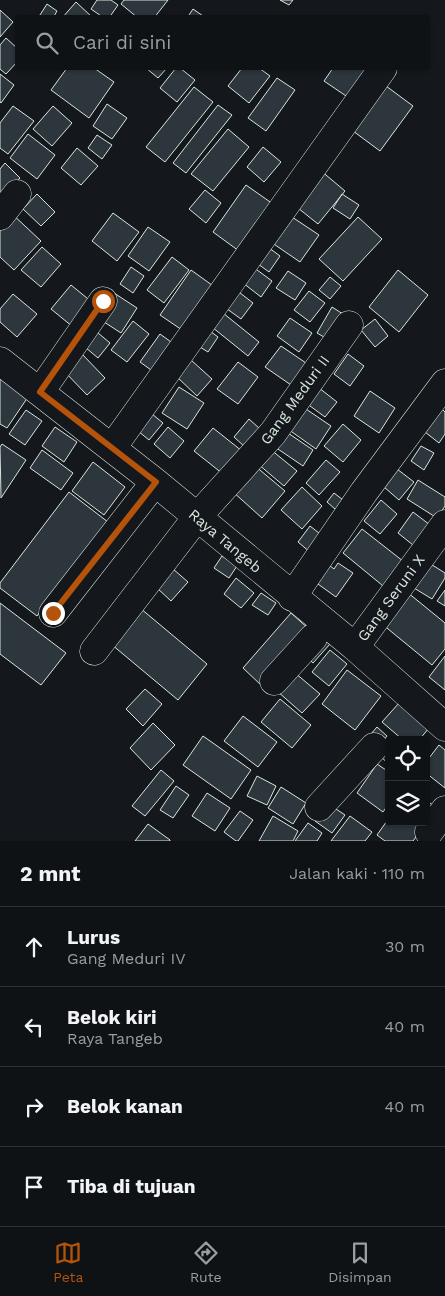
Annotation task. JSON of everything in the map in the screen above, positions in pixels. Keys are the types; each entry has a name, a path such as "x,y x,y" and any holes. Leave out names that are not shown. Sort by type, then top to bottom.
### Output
{"street":[{"path":"112,448 382,70"},
{"path":"0,216 17,194"},
{"path":"40,392 103,301"},
{"name":"Gang Meduri II","path":"94,651 197,517 273,433 349,325"},
{"name":"Raya Tangeb","path":"0,361 156,482 292,597 355,647 445,727"},
{"path":"292,597 364,492 445,383"},
{"path":"53,613 156,482"},
{"name":"Gang Seruni X","path":"355,647 445,524"},
{"path":"274,682 314,638"},
{"path":"319,808 374,747"},
{"path":"430,832 445,810"}],"building":[{"path":"97,0 111,0 118,5 111,15 100,15 91,9"},
{"path":"124,0 168,0 156,15 134,15 121,4"},
{"path":"280,0 293,0 289,5"},
{"path":"76,2 90,15 65,15"},
{"path":"47,4 57,11 55,15 40,15"},
{"path":"193,9 202,15 189,15"},
{"path":"0,10 13,22 0,37"},
{"path":"6,38 15,46 15,64 6,74 0,69 0,45"},
{"path":"66,70 97,70 114,82 89,118 51,90"},
{"path":"148,70 165,70 158,78"},
{"path":"174,70 182,70 195,80 177,102 160,88"},
{"path":"240,70 262,70 270,76 249,103 228,86"},
{"path":"332,70 374,70 352,100 324,81"},
{"path":"0,74 14,85 1,103 0,102"},
{"path":"277,78 295,90 266,131 248,118"},
{"path":"382,83 413,106 380,151 349,128"},
{"path":"194,87 213,102 165,162 146,147"},
{"path":"107,104 127,118 112,139 93,126"},
{"path":"218,105 232,115 186,173 173,163"},
{"path":"13,106 34,121 8,154 0,148 0,123"},
{"path":"53,106 72,123 52,146 33,129"},
{"path":"228,129 249,147 213,191 191,174"},
{"path":"28,134 55,155 37,179 10,158"},
{"path":"97,135 112,145 102,159 88,148"},
{"path":"263,147 281,162 264,182 247,167"},
{"path":"77,148 98,166 81,185 61,168"},
{"path":"5,163 20,178 0,200 0,169"},
{"path":"320,170 345,191 318,224 293,204"},
{"path":"246,185 273,204 239,251 213,232"},
{"path":"205,190 221,203 206,223 189,209"},
{"path":"37,194 55,212 41,226 23,209"},
{"path":"342,194 359,205 350,219 333,208"},
{"path":"10,212 41,241 14,270 0,257 0,222"},
{"path":"113,213 139,232 117,261 92,241"},
{"path":"286,213 319,235 300,262 268,240"},
{"path":"358,217 382,239 343,281 319,259"},
{"path":"148,227 170,242 149,271 128,256"},
{"path":"265,245 280,256 269,272 254,261"},
{"path":"42,247 61,264 41,287 21,270"},
{"path":"172,257 189,270 164,303 147,290"},
{"path":"249,264 272,281 261,297 238,279"},
{"path":"131,267 144,276 133,293 120,284"},
{"path":"191,270 216,288 185,332 160,315"},
{"path":"398,270 428,295 399,332 369,307"},
{"path":"288,271 306,283 295,300 276,288"},
{"path":"330,277 341,286 330,299 319,290"},
{"path":"71,285 93,303 73,327 51,309"},
{"path":"235,289 253,303 241,319 223,306"},
{"path":"309,291 325,303 310,322 294,310"},
{"path":"114,293 137,308 121,333 98,318"},
{"path":"13,294 37,314 17,337 0,322 0,309"},
{"path":"332,307 346,316 331,341 317,333"},
{"path":"218,309 259,342 248,356 207,323"},
{"path":"290,318 312,333 299,352 277,336"},
{"path":"375,319 388,336 375,347 361,330"},
{"path":"133,321 149,334 127,362 111,350"},
{"path":"203,326 218,337 208,352 192,342"},
{"path":"91,327 110,343 98,358 79,342"},
{"path":"160,334 178,347 158,375 140,362"},
{"path":"281,346 306,363 291,385 265,367"},
{"path":"81,353 105,378 87,395 63,370"},
{"path":"348,354 364,366 350,386 334,374"},
{"path":"191,360 212,379 197,396 176,376"},
{"path":"238,362 258,377 238,404 217,389"},
{"path":"0,378 28,397 7,428 0,424"},
{"path":"314,384 337,402 325,417 302,400"},
{"path":"179,387 204,403 187,429 162,413"},
{"path":"370,391 395,408 379,433 354,416"},
{"path":"300,405 331,426 316,449 285,427"},
{"path":"146,409 163,423 149,440 132,426"},
{"path":"442,409 445,412 445,434 439,443 425,432"},
{"path":"26,410 42,421 25,445 9,434"},
{"path":"249,419 260,429 245,447 234,437"},
{"path":"343,424 361,440 343,462 324,446"},
{"path":"55,427 77,442 64,462 42,446"},
{"path":"168,427 184,441 170,458 154,444"},
{"path":"213,428 242,451 223,474 194,451"},
{"path":"282,429 313,450 303,466 272,445"},
{"path":"2,444 26,460 1,498 0,447"},
{"path":"421,446 434,453 424,470 411,461"},
{"path":"270,449 297,471 284,486 258,464"},
{"path":"42,450 73,473 61,490 30,468"},
{"path":"326,460 340,472 319,495 306,483"},
{"path":"93,462 125,487 104,515 72,491"},
{"path":"254,465 285,491 262,518 232,491"},
{"path":"397,469 414,482 399,500 384,487"},
{"path":"418,480 445,497 445,506 437,518 407,499"},
{"path":"302,487 322,506 302,529 281,510"},
{"path":"69,492 108,522 37,616 0,588 0,583"},
{"path":"334,493 351,506 343,516 327,502"},
{"path":"381,500 397,514 380,534 364,521"},
{"path":"413,512 434,528 418,549 398,533"},
{"path":"310,526 324,537 311,553 298,542"},
{"path":"362,529 408,565 388,590 343,553"},
{"path":"222,556 237,566 229,578 214,568"},
{"path":"324,561 334,569 338,563 353,573 336,597 311,579"},
{"path":"429,563 445,573 445,578 432,599 414,588"},
{"path":"173,569 188,582 171,601 157,588"},
{"path":"236,578 254,593 241,608 224,594"},
{"path":"445,590 445,606 437,601"},
{"path":"407,592 445,623 445,649 432,665 382,624"},
{"path":"261,593 276,603 268,615 252,605"},
{"path":"0,603 66,653 41,685 0,654"},
{"path":"140,608 207,664 178,700 111,644"},
{"path":"291,613 310,630 262,686 243,668"},
{"path":"316,633 330,644 313,663 300,651"},
{"path":"330,650 347,664 329,686 312,672"},
{"path":"445,656 445,690 429,677"},
{"path":"347,670 381,696 355,730 322,704"},
{"path":"294,672 320,694 302,713 277,691"},
{"path":"145,689 162,704 143,726 126,709"},
{"path":"280,699 311,725 292,748 261,722"},
{"path":"399,703 429,728 422,736 398,736 382,722"},
{"path":"243,716 277,742 258,767 224,741"},
{"path":"153,723 175,745 151,770 130,748"},
{"path":"377,727 387,736 385,736 374,753 363,743"},
{"path":"203,736 251,770 231,799 183,765"},
{"path":"439,745 445,750 445,788 430,776 430,757"},
{"path":"377,764 385,769 385,809 383,812 357,793"},
{"path":"161,770 174,781 145,816 132,806"},
{"path":"257,776 276,786 267,805 247,796"},
{"path":"176,786 189,795 173,818 160,810"},
{"path":"281,787 306,803 293,824 268,808"},
{"path":"207,793 230,808 215,831 192,816"},
{"path":"327,803 345,815 332,833 315,821"},
{"path":"430,803 437,808 430,818"},
{"path":"240,811 253,820 238,841 236,841 224,832"},
{"path":"273,816 298,831 293,841 259,841"},
{"path":"350,816 372,832 365,841 331,841"},
{"path":"308,823 322,833 317,841 295,841"},
{"path":"148,824 170,840 170,841 135,841"},
{"path":"385,824 385,826 424,826 413,841 385,841 377,835"}],"route":[{"path":"53,613 156,482 40,392 103,301"}]}
